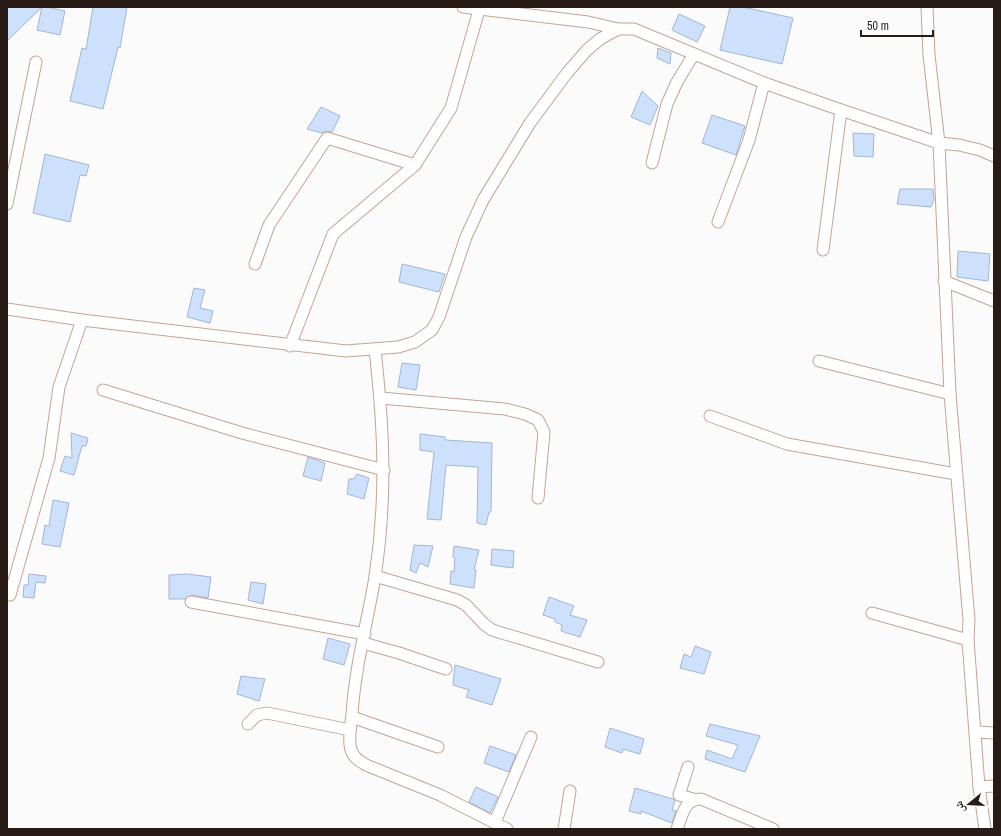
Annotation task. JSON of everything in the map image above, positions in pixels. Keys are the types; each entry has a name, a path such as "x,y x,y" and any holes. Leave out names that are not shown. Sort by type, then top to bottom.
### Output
{"street":[{"path":"463,7 588,22 618,29 634,29 764,83 840,110 939,143 959,145 980,150 994,156"},
{"path":"926,7 929,55 939,143 950,394 968,620 968,640 979,787 985,829"},
{"path":"290,346 333,234 414,165 451,108 479,10"},
{"path":"7,309 290,346 346,351 375,350 415,342 432,330 439,317 466,236 483,200 530,123 587,50 600,39 618,29"},
{"path":"652,163 667,104 677,82 694,54"},
{"path":"7,204 36,62"},
{"path":"718,222 749,140 764,83"},
{"path":"823,250 840,110"},
{"path":"255,264 269,225 327,138 414,165"},
{"path":"944,281 994,301"},
{"path":"10,594 49,458 59,387 82,320"},
{"path":"375,350 381,398 384,470 375,576 353,688 350,730 351,753 358,760 440,795 508,829"},
{"path":"819,361 950,394"},
{"path":"103,390 242,433 384,470"},
{"path":"381,398 504,409 525,414 538,420 544,432 538,498"},
{"path":"710,416 786,444 956,474"},
{"path":"375,576 457,600 466,605 484,624 507,636 598,662"},
{"path":"191,602 364,638 400,653 446,668"},
{"path":"872,613 968,640"},
{"path":"248,724 257,715 267,713 350,730"},
{"path":"352,716 438,747"},
{"path":"976,732 994,733"},
{"path":"495,822 532,737"},
{"path":"688,767 679,795 693,799 700,799 756,826 773,829"},
{"path":"979,787 994,786"},
{"path":"564,829 570,791"},
{"path":"677,829 688,803 693,799"}],"building":[{"path":"7,7 42,7 7,41"},
{"path":"42,7 65,11 60,35 37,30"},
{"path":"93,7 127,7 120,48 118,47 103,109 70,101 82,48 86,49"},
{"path":"730,7 743,7 793,18 782,64 720,50"},
{"path":"679,14 705,26 697,42 672,30"},
{"path":"658,48 671,53 670,64 657,58"},
{"path":"642,91 658,106 650,125 631,117"},
{"path":"321,107 340,116 332,132 325,131 322,133 307,129"},
{"path":"712,115 745,126 736,155 702,143"},
{"path":"853,133 874,134 873,157 854,156"},
{"path":"45,154 89,165 86,176 80,175 70,222 33,213"},
{"path":"900,189 933,189 934,199 931,207 897,204"},
{"path":"958,251 990,254 988,281 957,277"},
{"path":"402,264 445,274 439,292 399,282"},
{"path":"194,288 205,290 200,308 213,311 210,323 187,317"},
{"path":"402,363 420,365 416,390 398,387"},
{"path":"71,433 88,438 86,446 82,446 74,475 60,471 65,456 72,458"},
{"path":"420,434 445,437 446,440 492,443 491,512 489,512 486,525 477,523 478,467 446,465 441,520 427,519 434,452 420,450"},
{"path":"308,457 325,463 321,481 303,476"},
{"path":"357,474 369,478 364,499 347,494 349,479 354,479"},
{"path":"53,500 69,503 60,547 42,544 45,525 49,526"},
{"path":"414,545 433,546 428,567 420,563 416,573 410,570"},
{"path":"454,546 479,550 474,570 476,570 474,588 450,584 451,571 454,572"},
{"path":"492,549 514,551 513,568 491,565"},
{"path":"29,574 46,576 45,583 36,582 34,598 23,597 24,585 28,585"},
{"path":"187,574 211,577 208,598 192,595 185,599 169,599 169,575"},
{"path":"251,582 266,584 263,604 248,600"},
{"path":"549,597 574,606 570,615 587,620 580,637 561,631 562,625 555,622 555,619 543,615"},
{"path":"328,638 350,644 344,665 323,659"},
{"path":"695,646 711,652 704,674 680,668 684,654 691,657"},
{"path":"455,665 501,679 492,705 466,697 469,690 453,685"},
{"path":"241,676 265,679 259,701 237,694"},
{"path":"710,724 760,736 745,772 705,759 707,750 732,759 738,745 706,736"},
{"path":"610,728 644,739 640,754 623,749 622,753 605,747"},
{"path":"490,746 516,755 509,772 484,763"},
{"path":"476,787 498,797 490,813 469,802"},
{"path":"635,788 675,800 672,810 676,811 672,823 641,811 641,814 629,811"}]}
